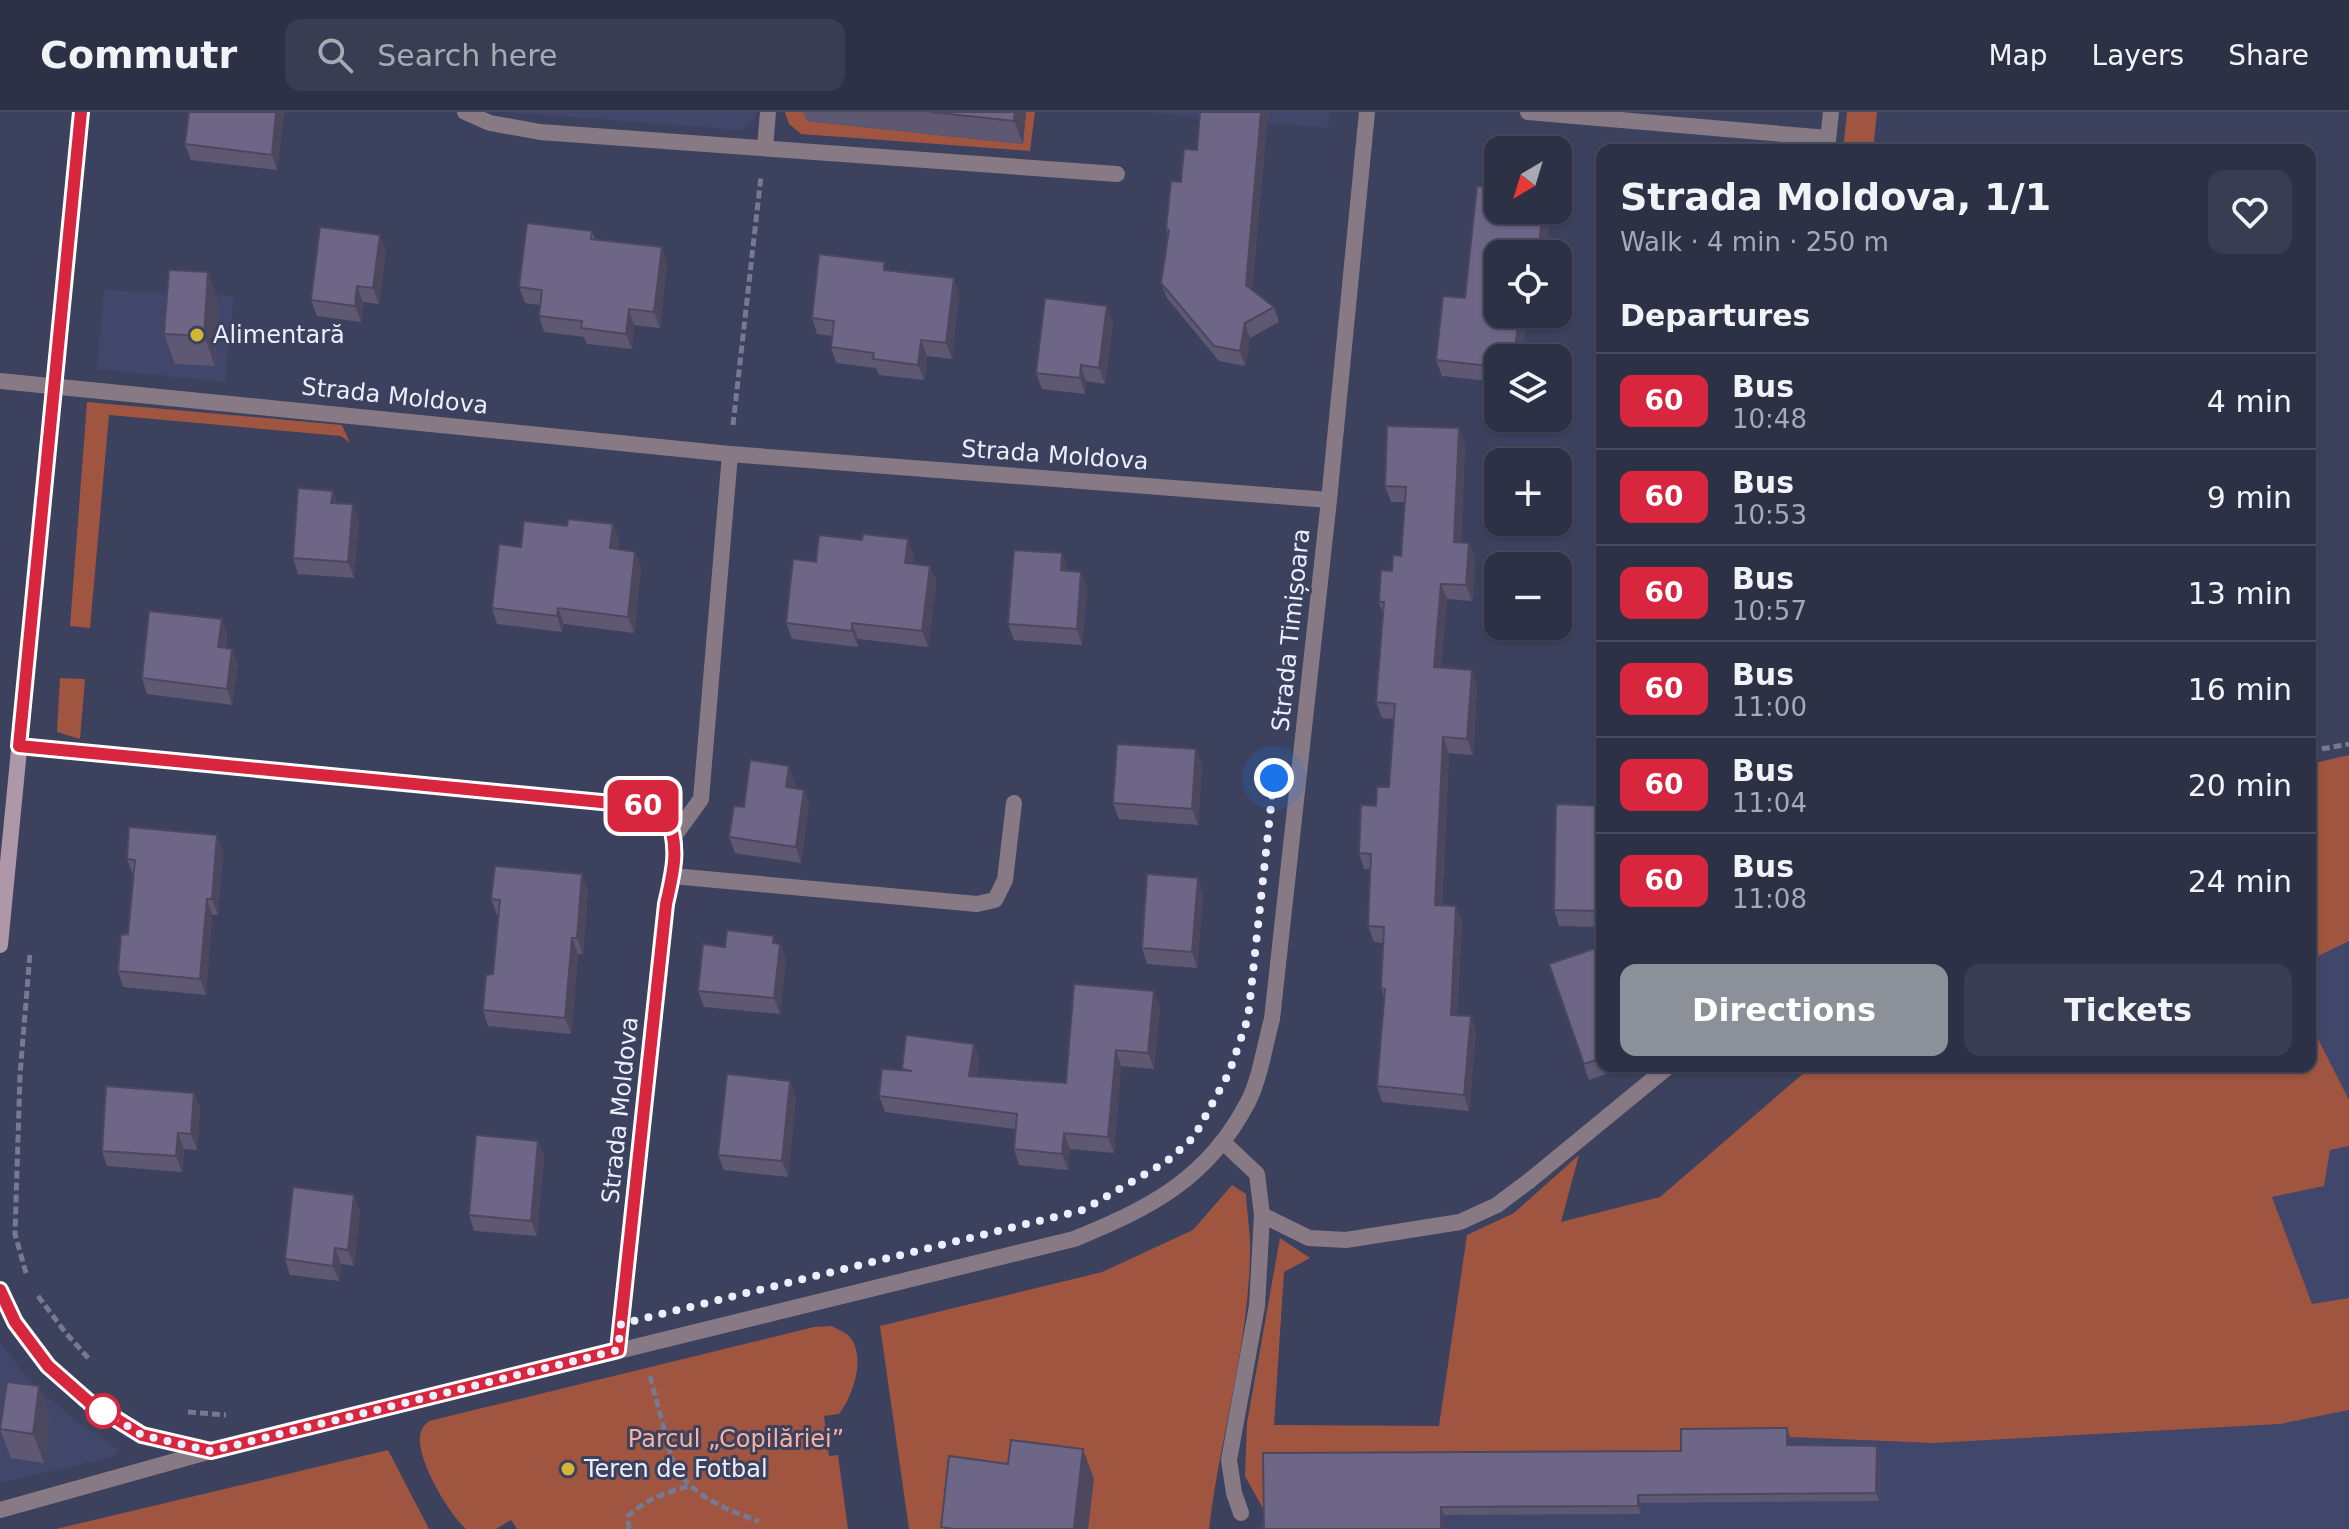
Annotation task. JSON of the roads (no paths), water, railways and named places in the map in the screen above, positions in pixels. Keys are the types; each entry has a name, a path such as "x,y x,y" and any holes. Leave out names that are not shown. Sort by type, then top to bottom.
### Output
{"street":[{"path":"0,945 81,112"},
{"path":"465,112 490,123 540,132 1117,174"},
{"path":"765,147 768,112"},
{"name":"Strada Timișoara","path":"1223,1142 1249,1100 1272,1019 1329,500 1367,112"},
{"path":"1528,112 1828,144 1831,112"},
{"name":"Strada Moldova","path":"0,381 730,454 1329,500"},
{"path":"675,835 701,799 730,454"},
{"path":"19,746 643,806 666,813 675,835"},
{"path":"673,876 977,904 995,900 1005,880 1014,803"},
{"name":"Strada Moldova","path":"618,1350 666,904 673,876 675,835"},
{"path":"1262,1215 1309,1238 1346,1240 1460,1222 1497,1205 1662,1072"},
{"path":"0,1510 211,1451 1074,1239 1132,1215 1190,1178 1223,1142 1257,1174 1262,1215 1257,1306 1229,1460 1234,1493 1241,1513"},
{"path":"0,1290 15,1322 48,1366 89,1402 142,1435 211,1451"}],"place":[{"name":"Alimentară","path":"197,335"},
{"name":"Teren de Fotbal","path":"568,1469"}],"park label":[{"name":"Parcul „Copilăriei”","path":"736,1439"}]}
